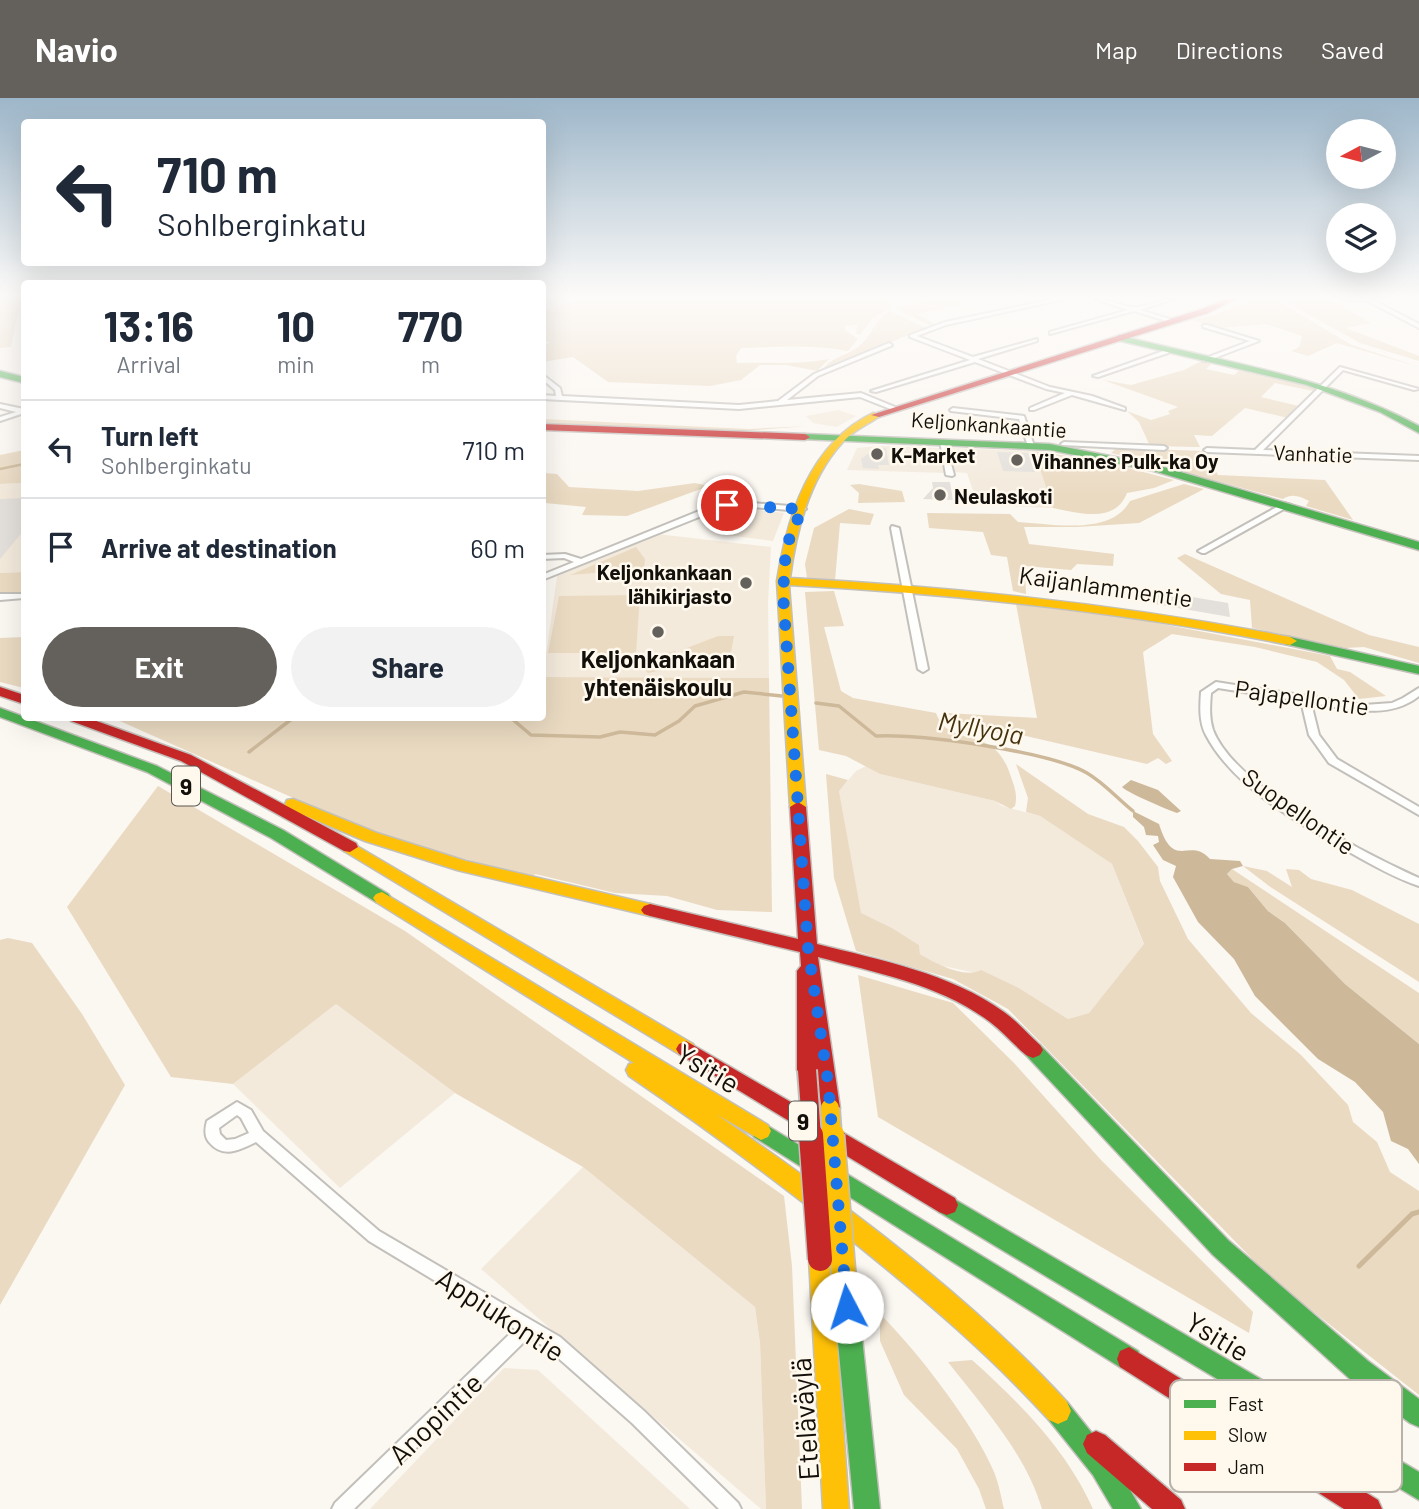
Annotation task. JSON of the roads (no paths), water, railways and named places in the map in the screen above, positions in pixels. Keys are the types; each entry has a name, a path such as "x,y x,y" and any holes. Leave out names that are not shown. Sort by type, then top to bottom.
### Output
{"main road":[{"path":"837,438 855,422 1035,364"},
{"path":"1223,364 1324,386 1377,407 1419,430"},
{"path":"0,374 21,379"},
{"name":"Keljonkankaantie","path":"546,427 1105,451 1419,546"},
{"name":"Eteläväylä","path":"837,438 786,547 783,581 808,948 828,1082 867,1509"},
{"name":"Kaijanlammentie","path":"783,581 905,587 1032,598 1198,622 1419,670"},
{"path":"0,691 21,698"},
{"name":"Ysitie","path":"0,712 21,720"},
{"name":"Ysitie","path":"25,721 115,754 277,834 1170,1385"},
{"name":"Ysitie","path":"84,721 186,758 346,845 1240,1380"},
{"path":"186,758 371,837 463,866 808,948 953,991 997,1017 1031,1048 1221,1248 1373,1380"},
{"name":"Eteläväylä","path":"808,948 804,1000 807,1070 836,1509"},
{"path":"571,1015 621,1060 732,1135 932,1291 1015,1365 1058,1411 1095,1456 1128,1509"},
{"path":"1402,1402 1419,1414"},
{"path":"1058,1411 1172,1509"},
{"name":"Ysitie","path":"1402,1477 1419,1487"},
{"name":"Ysitie","path":"1342,1492 1369,1509"}],"street":[{"path":"775,405 816,375 843,364"},
{"path":"874,391 960,364"},
{"path":"987,364 1123,409"},
{"path":"1097,376 1132,364"},
{"path":"1258,451 1342,368 1416,390"},
{"path":"546,379 558,389 559,398"},
{"path":"1032,409 1071,393"},
{"path":"546,397 722,407 775,405 861,395 894,408"},
{"path":"0,406 21,410"},
{"path":"954,410 1022,417 1031,446"},
{"path":"0,419 21,412"},
{"path":"1144,437 1146,447"},
{"path":"942,442 950,475"},
{"path":"1064,444 1105,451 1164,448"},
{"name":"Vanhatie","path":"1208,450 1419,457"},
{"path":"546,576 718,507 739,504 802,509"},
{"path":"1202,551 1287,505"},
{"path":"895,528 923,669"},
{"path":"546,557 565,556 580,562"},
{"path":"0,597 21,596"},
{"name":"Pajapellontie","path":"1222,685 1307,701 1364,708 1388,708 1408,702 1419,691"},
{"name":"Suopellontie","path":"1222,685 1207,688 1205,715 1210,734 1238,769 1317,828 1367,858 1419,882"},
{"path":"1307,701 1314,735 1333,761 1419,812"},
{"name":"Appiukontie","path":"258,1135 374,1236 554,1343 627,1408 732,1509"},
{"name":"Anopintie","path":"341,1509 528,1327"}],"waterway":[{"name":"Myllyoja","path":"0,469 21,465"},
{"name":"Myllyoja","path":"515,721 531,735 600,737 620,732 655,735 679,721 695,706 744,692 782,696"},
{"name":"Myllyoja","path":"816,703 839,706 876,736 984,745 1069,765 1093,777 1133,811"},
{"path":"249,752 289,721"},
{"path":"1359,1266 1412,1214 1419,1212"}],"place":[{"name":"K-Market","path":"877,454"},
{"name":"Vihannes Pulk-ka Oy","path":"1017,460"},
{"name":"Neulaskoti","path":"940,495"},
{"name":"Keljonkankaan lähikirjasto","path":"746,583"},
{"name":"Keljonkankaan yhtenäiskoulu","path":"658,632"}]}
